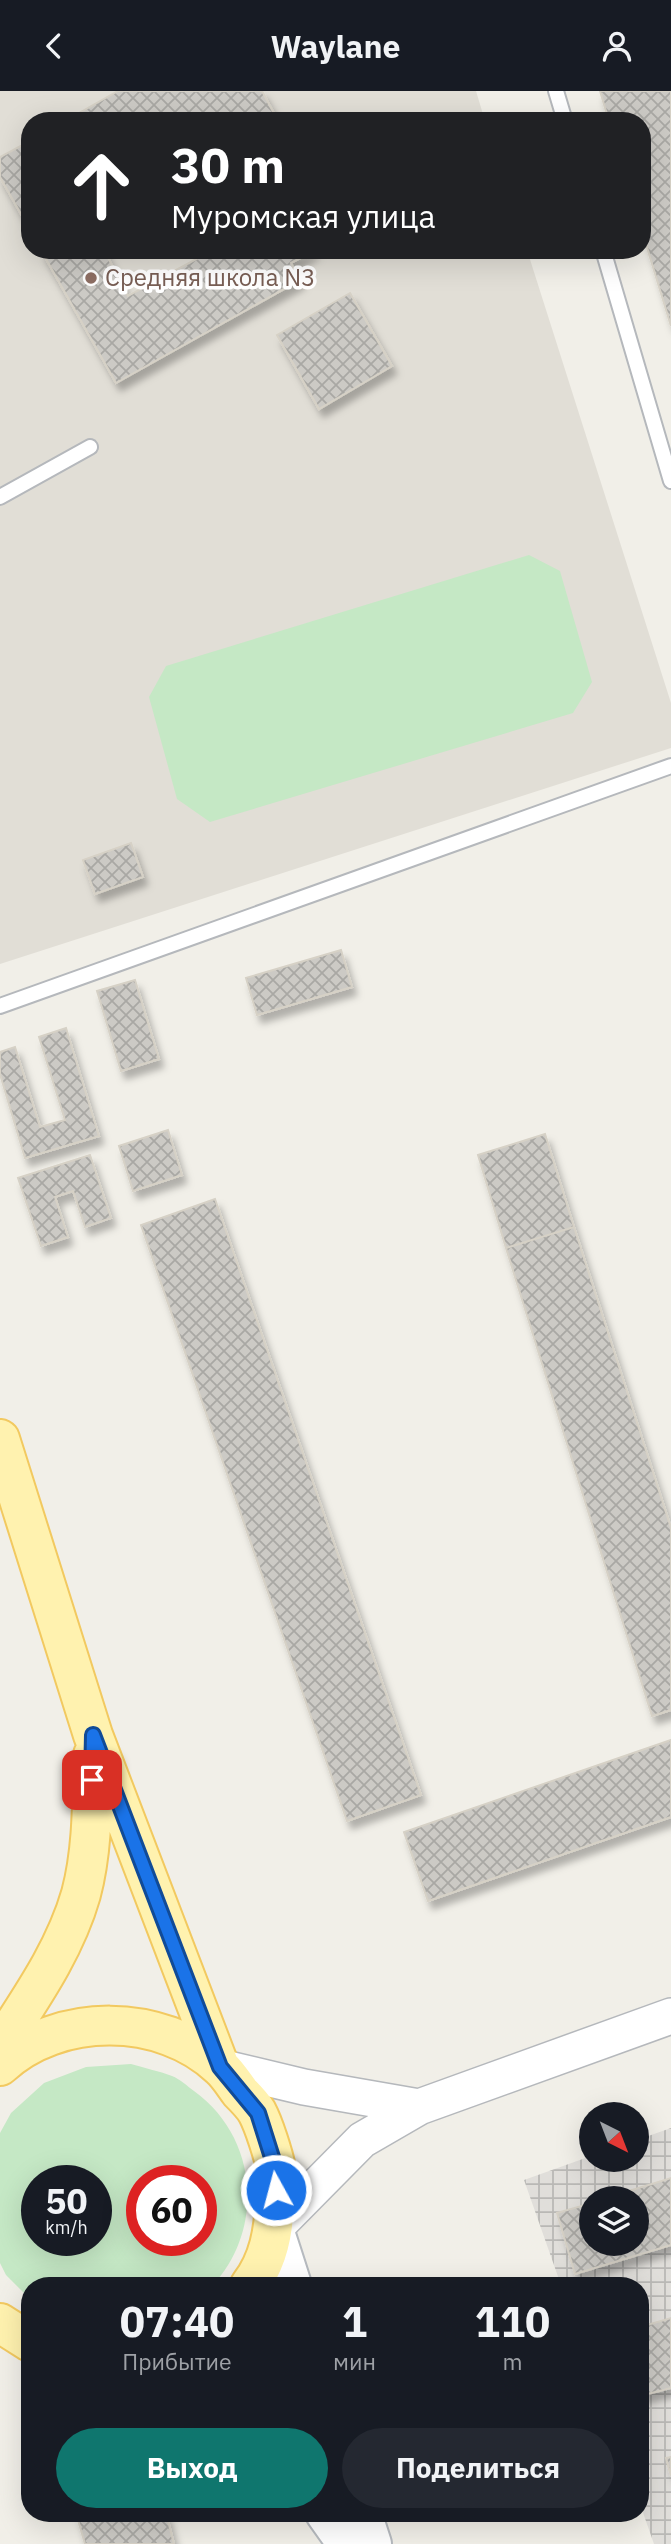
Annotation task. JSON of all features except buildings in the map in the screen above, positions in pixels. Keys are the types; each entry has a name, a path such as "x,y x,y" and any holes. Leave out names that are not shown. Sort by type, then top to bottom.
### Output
{"main road":[{"path":"0,1439 93,1735 220,2067"},
{"path":"0,2046 47,1973 68,1929 81,1893 90,1838 93,1735"},
{"path":"0,2066 34,2043 65,2031 98,2025 131,2027 163,2034 193,2047 220,2067 258,2113 276,2170 274,2229 267,2254 254,2277"},
{"path":"274,2229 289,2277"},
{"path":"0,2323 21,2336"},
{"path":"331,2522 347,2544"},
{"path":"365,2522 372,2544"}],"street":[{"path":"274,2229 362,2140 419,2107 671,2016"},
{"path":"220,2067 304,2087 419,2107"}],"lane":[{"path":"556,91 562,112"},
{"path":"606,259 667,455 671,481"},
{"path":"0,497 90,447"},
{"path":"0,1006 671,766"}],"shaded area":[{"path":"0,91 476,91 482,112 21,112 21,259 530,259 671,703 671,748 0,964"},
{"path":"671,2128 671,2544 654,2544 646,2522 649,2522 649,2277 558,2277 524,2180 579,2160 579,2172 649,2172 649,2136"}],"green space":[{"path":"529,555 560,571 592,682 573,713 210,822 177,799 149,697 166,666"},
{"path":"131,2064 175,2077 215,2110 231,2133 242,2158 247,2184 247,2211 241,2237 230,2262 219,2277 21,2277 21,2290 6,2275 0,2263 0,2133 11,2113 44,2083 86,2067"}],"place":[{"name":"Средняя школа N3","path":"91,278"}],"route":[{"path":"92,1780 93,1735 220,2067 258,2113 276,2170 276,2190"}]}
